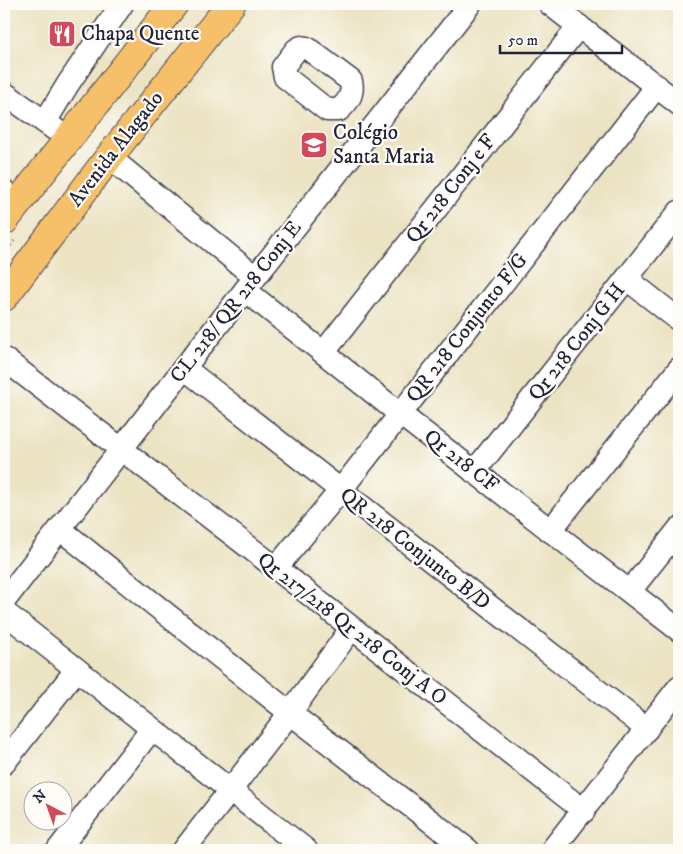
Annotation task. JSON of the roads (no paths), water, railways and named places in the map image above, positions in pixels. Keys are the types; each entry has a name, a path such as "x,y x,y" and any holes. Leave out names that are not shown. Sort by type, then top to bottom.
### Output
{"main road":[{"name":"Avenida Alagado","path":"8,206 45,169 174,4"},
{"name":"Avenida Alagado","path":"4,297 108,156 231,4"},
{"path":"85,117 84,134 88,142 91,146 108,156"},
{"path":"45,169 56,165 72,168 79,182 79,195"}],"street":[{"path":"45,122 78,68 122,4"},
{"name":"CL 218/ QR 218 Conj E","path":"4,602 250,283 470,4"},
{"path":"550,4 679,104"},
{"name":"Qr 218 Conj e F","path":"324,352 579,26"},
{"path":"78,68 106,90"},
{"name":"QR 218 Conjunto F/G","path":"276,568 340,491 657,86"},
{"path":"7,101 45,122 68,138"},
{"path":"348,102 375,125"},
{"name":"Qr 218 CF","path":"108,156 324,352 474,472 679,630"},
{"name":"Qr 218 Conj G H","path":"474,472 679,212"},
{"path":"626,279 679,320"},
{"name":"Qr 217/218 Qr 218 Conj A O","path":"4,359 276,568 584,811"},
{"name":"QR 218 Conjunto B/D","path":"184,368 647,729"},
{"path":"550,530 679,369"},
{"path":"60,529 290,713 468,850"},
{"path":"630,591 679,529"},
{"path":"4,612 305,850"},
{"path":"184,850 290,713 351,629"},
{"path":"4,763 76,670"},
{"path":"552,850 679,688"},
{"path":"58,850 151,730"}],"place":[{"name":"Chapa Quente","path":"62,34"},
{"name":"Colégio Santa Maria","path":"314,145"}]}
